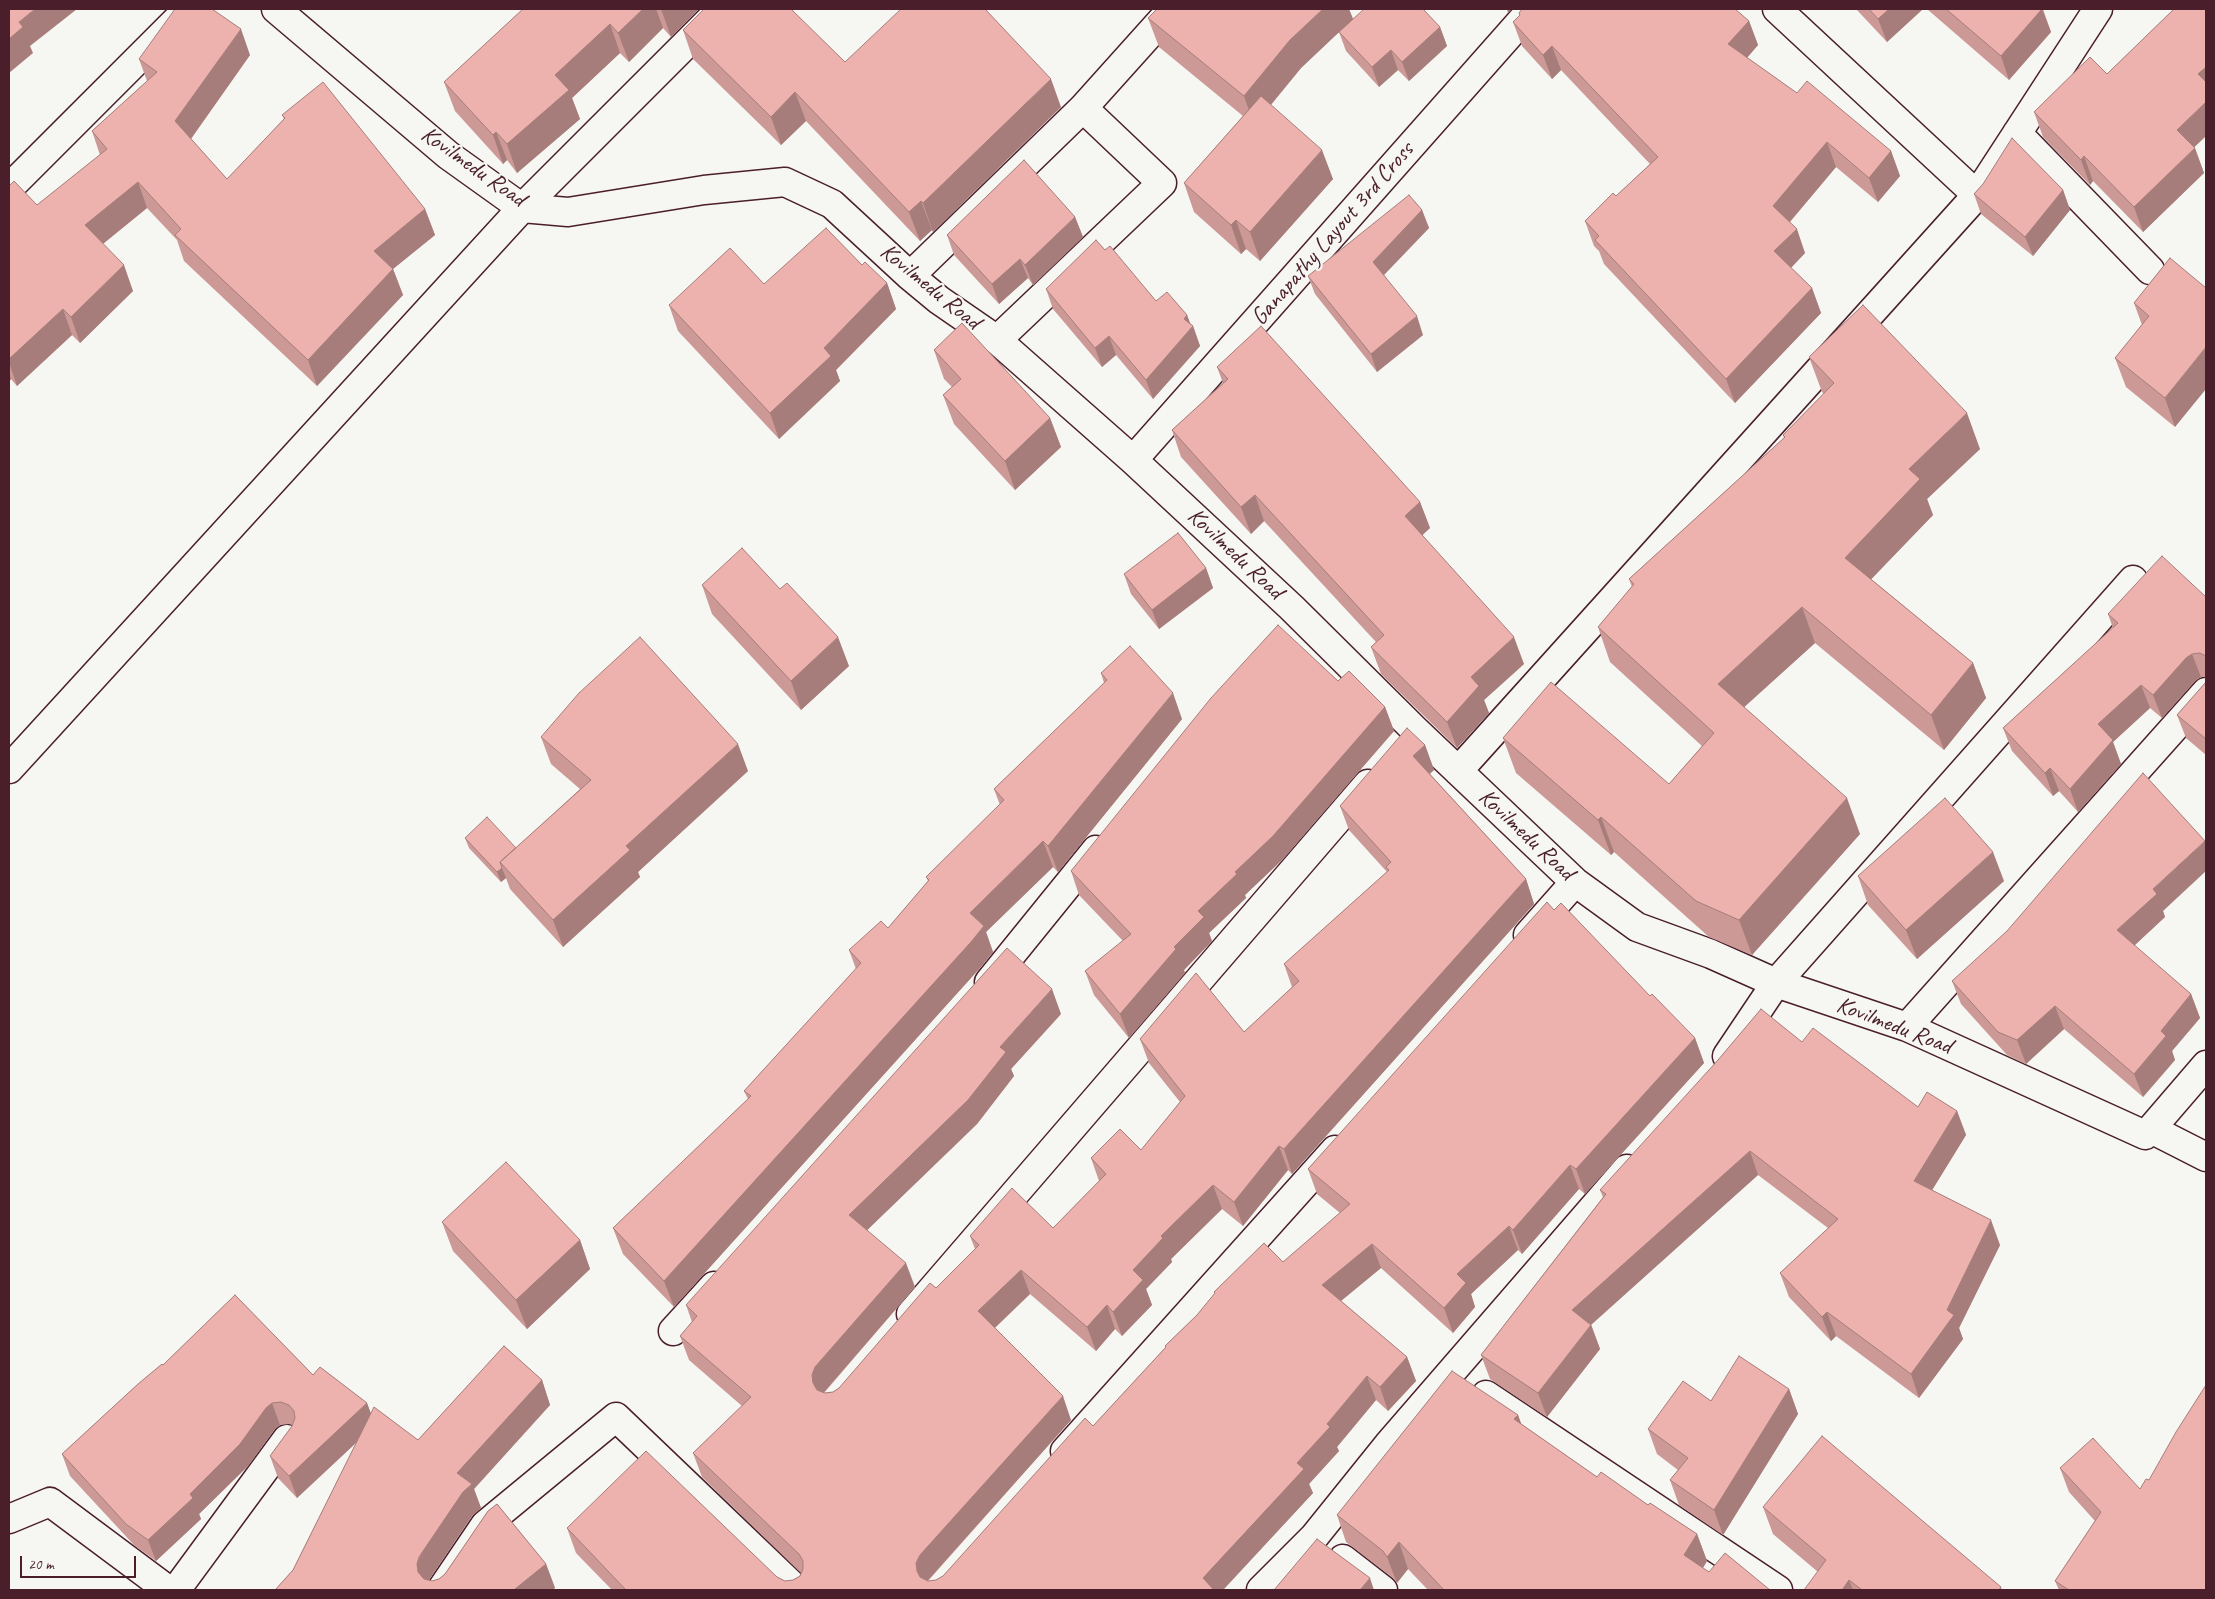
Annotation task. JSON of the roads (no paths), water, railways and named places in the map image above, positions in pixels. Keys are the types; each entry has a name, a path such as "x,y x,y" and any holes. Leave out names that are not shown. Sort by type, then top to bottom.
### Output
{"street":[{"path":"9,188 188,9"},
{"name":"Kovilmedu Road","path":"276,9 448,155 522,208 568,212 704,190 785,182 832,204 910,276 939,300 997,340 1133,460 1292,608 1408,738 1458,771 1575,882 1637,927 1711,954 1776,983 1907,1027 2145,1134 2152,1129 2206,1157"},
{"path":"9,769 522,208 721,9"},
{"path":"910,276 1082,108 1172,9"},
{"name":"Ganapathy Layout 3rd Cross","path":"1133,460 1532,9"},
{"path":"1777,9 1977,195"},
{"path":"1458,771 1977,195 2098,9"},
{"path":"997,340 1162,183 1082,108"},
{"path":"2017,133 2150,270"},
{"path":"1715,1074 1776,983 2133,580"},
{"path":"1273,631 1292,608"},
{"path":"1907,1027 2206,692"},
{"path":"895,1334 1382,768"},
{"path":"972,1000 1111,832"},
{"path":"1508,957 1575,882"},
{"path":"2152,1129 2206,1065"},
{"path":"1048,1470 1355,1128"},
{"path":"1261,1590 1314,1537 1388,1445 1642,1153"},
{"path":"673,1331 733,1265"},
{"path":"1451,1372 1778,1590"},
{"path":"441,1590 485,1525 616,1416 797,1590"},
{"path":"176,1590 287,1439"},
{"path":"9,1519 50,1502 168,1590"},
{"path":"1314,1537 1383,1590"}]}
